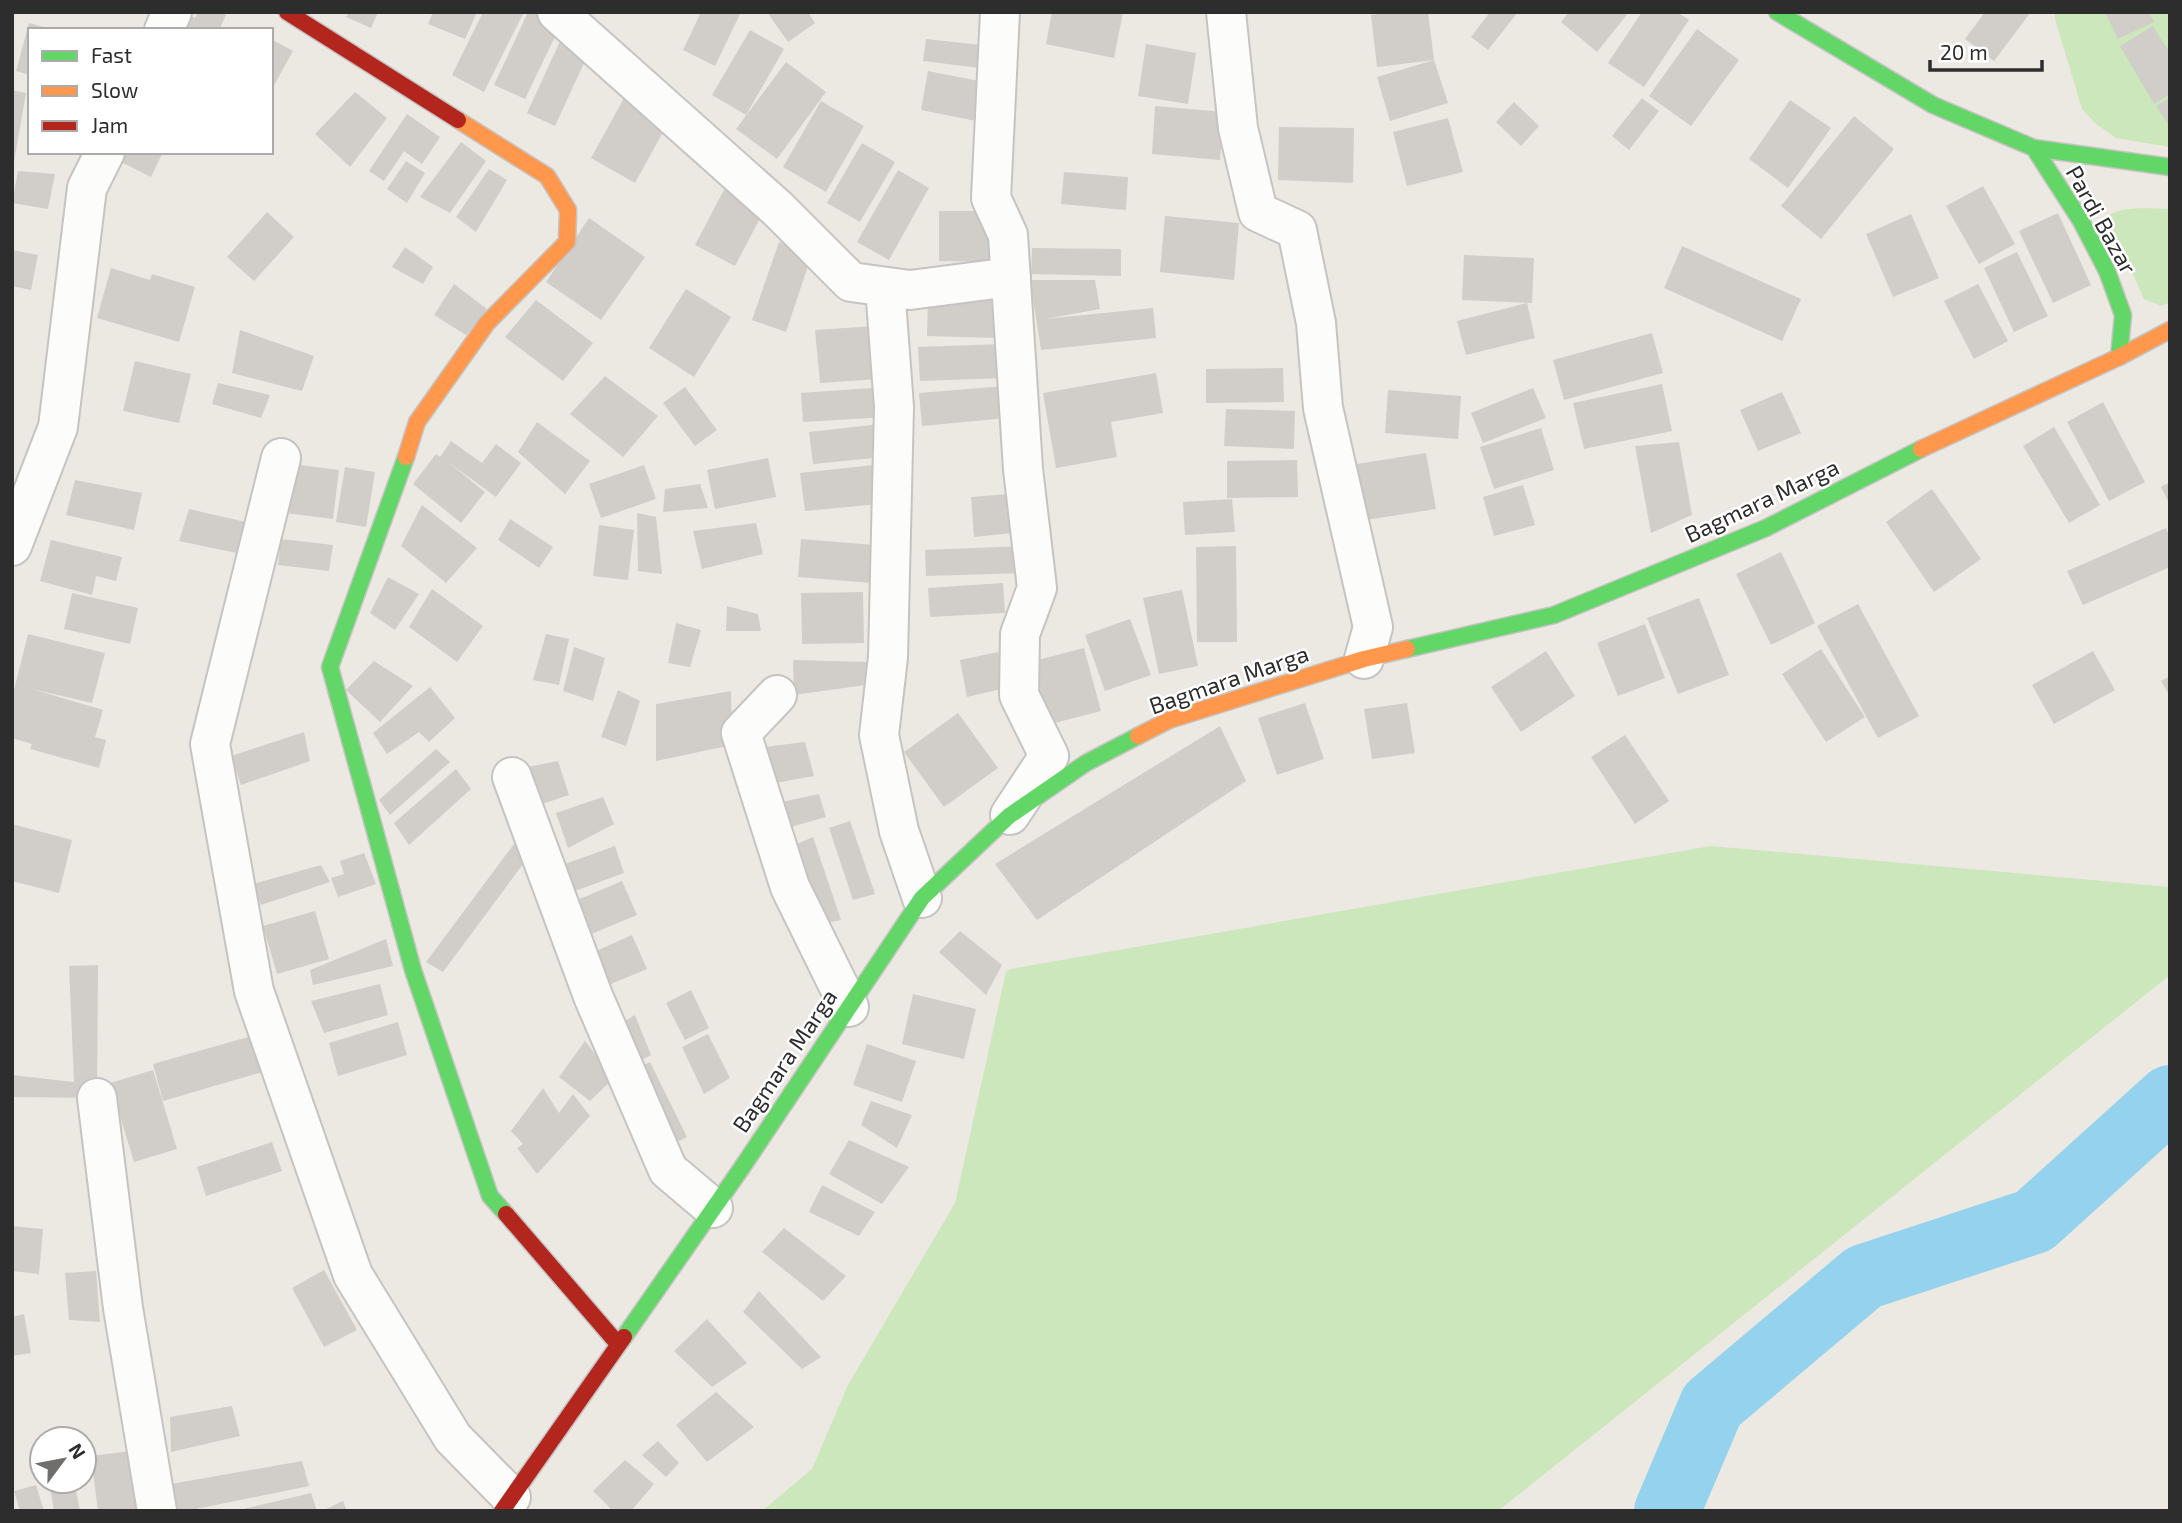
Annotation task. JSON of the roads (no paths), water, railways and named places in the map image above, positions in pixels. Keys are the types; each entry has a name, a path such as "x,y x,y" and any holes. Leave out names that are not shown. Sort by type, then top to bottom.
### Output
{"main road":[{"path":"286,12 547,176 568,210 567,242 487,323 417,422 388,510 330,667 413,970 490,1196 618,1344"},
{"name":"Pardi Bazar","path":"1777,12 1933,105 2034,148 2170,167"},
{"name":"Pardi Bazar","path":"2034,148 2081,221 2107,271 2123,315 2119,357"},
{"name":"Bagmara Marga","path":"507,1504 713,1208 922,898 1009,817 1086,763 1169,720 1364,659 1554,615 1766,528 1926,447 2119,357 2170,330"}],"street":[{"path":"165,28 172,12"},
{"path":"557,12 778,209 851,282 910,290 1010,277"},
{"path":"1000,12 991,198 1008,235 1023,469 1037,588 1020,634 1019,695 1049,756 1009,817"},
{"path":"1226,12 1238,128 1258,212 1297,230 1316,323 1323,408 1373,627 1364,659"},
{"path":"12,546 58,427 88,188 103,154"},
{"path":"884,287 894,407 888,656 879,735 899,831 922,898"},
{"path":"281,458 210,744 254,991 353,1275 453,1438 507,1504"},
{"path":"777,695 741,733 790,887 849,1007"},
{"path":"512,778 593,996 668,1170 713,1208"},
{"path":"97,1098 122,1308 157,1511"}],"waterway":[{"path":"1667,1511 1712,1405 1864,1277 2034,1221 2170,1098"}]}
